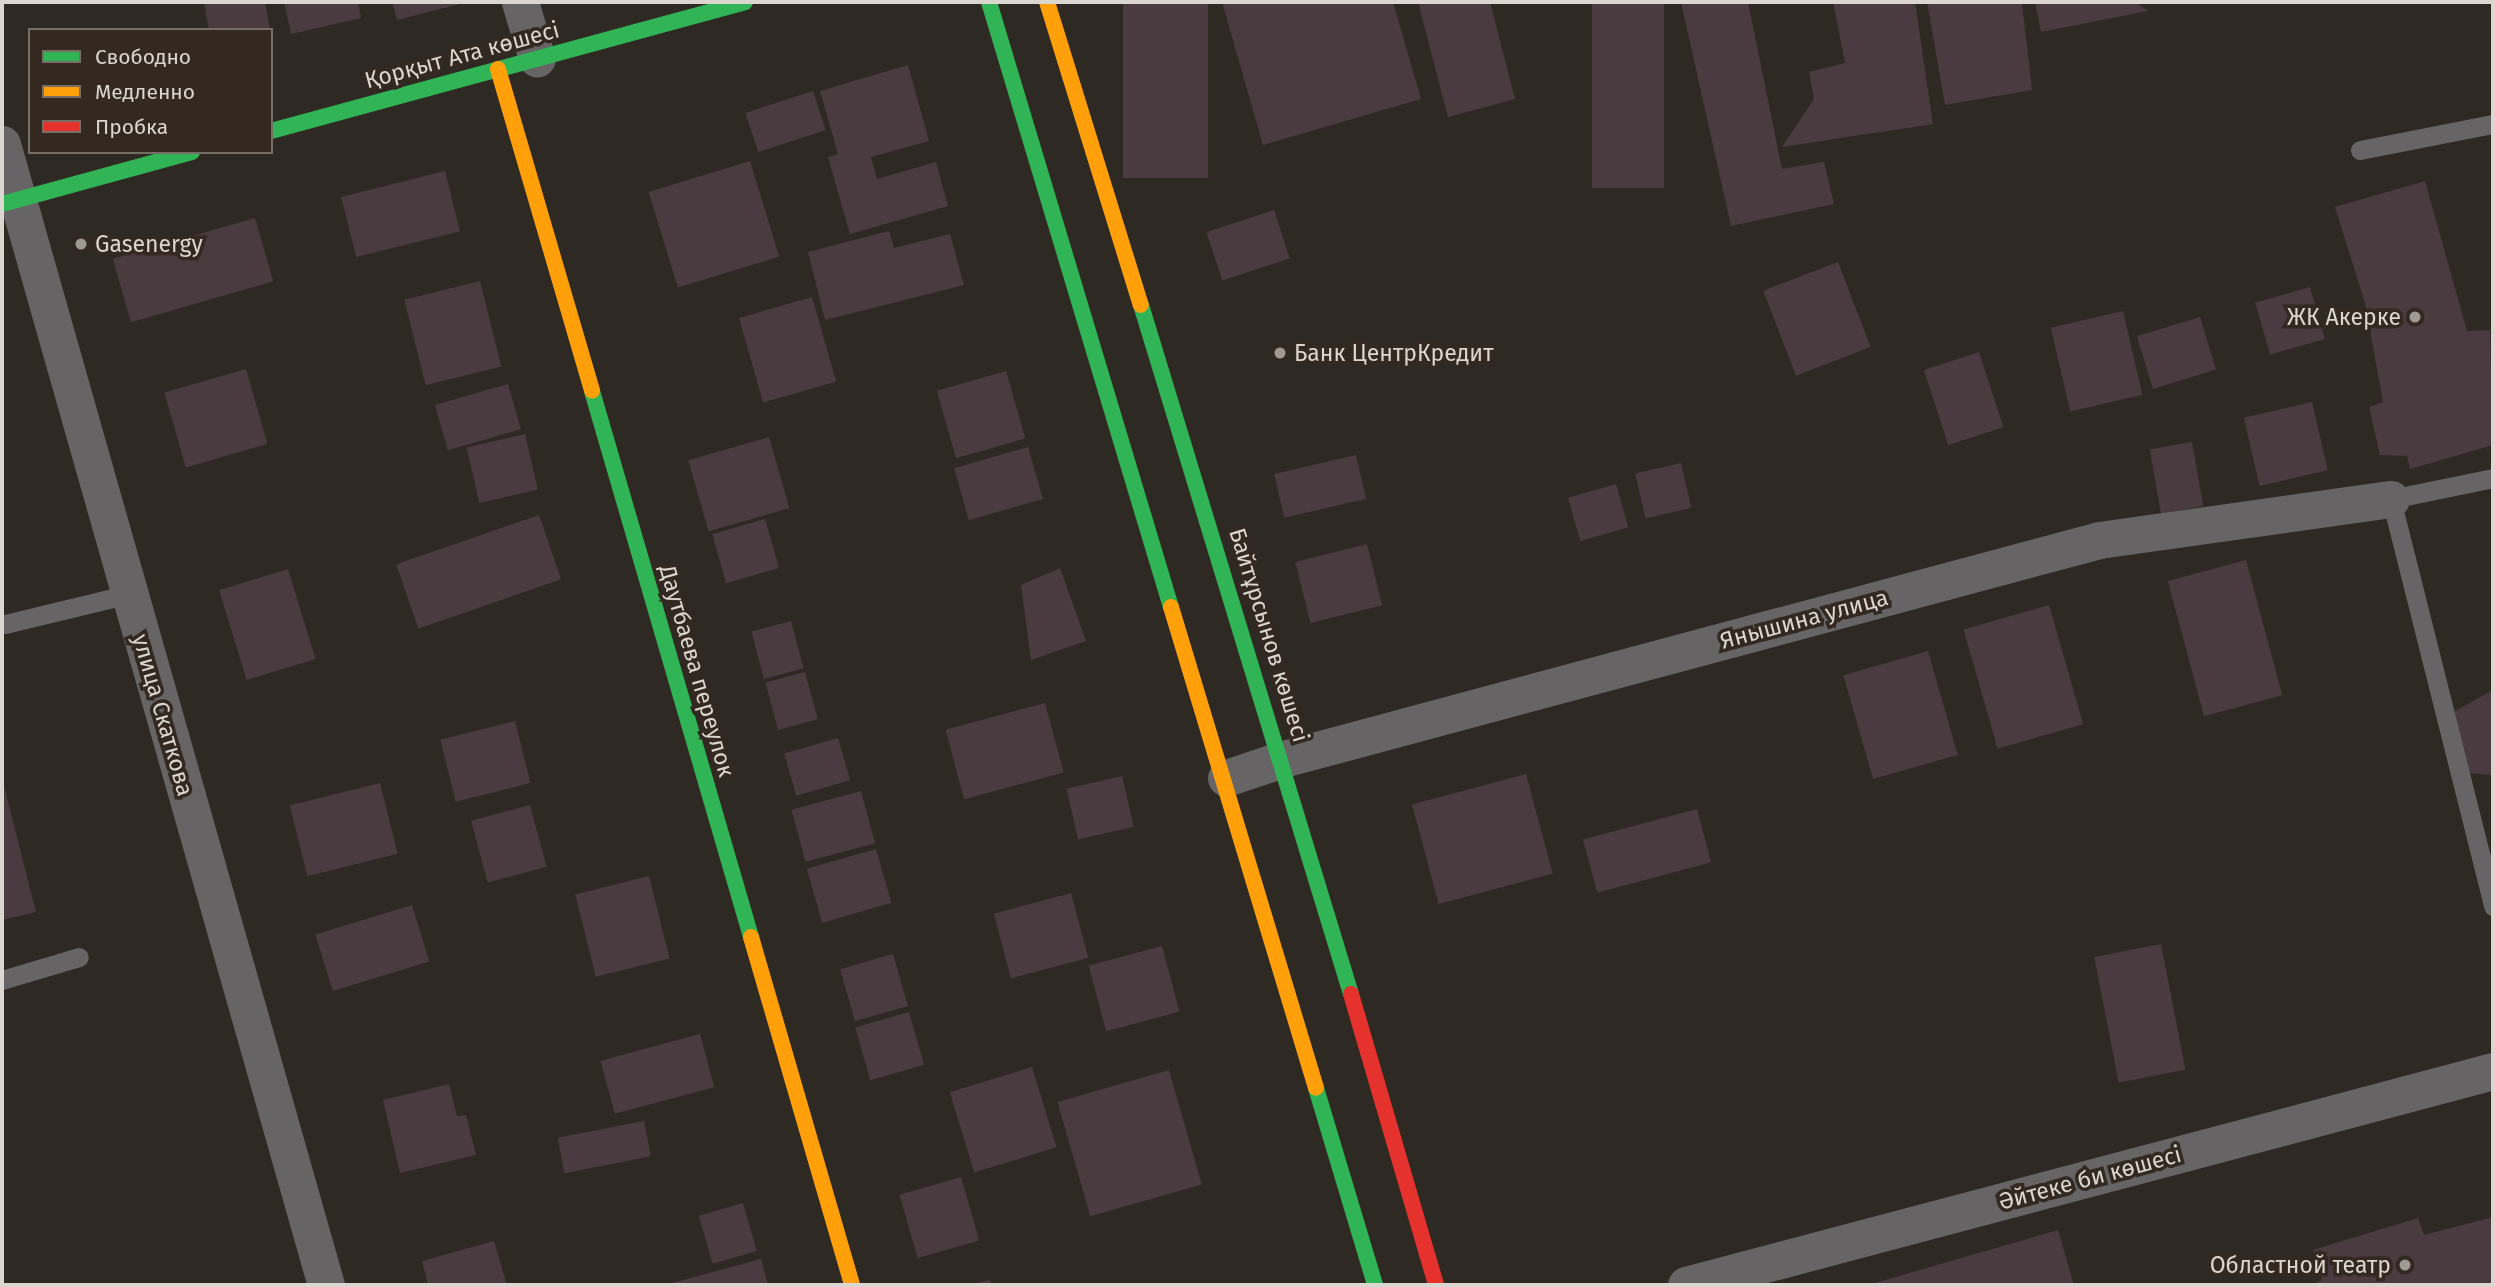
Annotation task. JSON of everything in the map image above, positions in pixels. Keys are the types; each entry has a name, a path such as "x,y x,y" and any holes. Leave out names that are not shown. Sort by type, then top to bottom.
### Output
{"main road":[{"name":"Қорқыт Ата көшесі","path":"273,130 745,2"},
{"path":"989,2 1226,778 1375,1285"},
{"name":"Байтұрсынов көшесі","path":"1047,2 1283,759 1436,1285"},
{"name":"Даутбаева переулок","path":"498,69 852,1285"},
{"path":"9,202 185,154"}],"street":[{"path":"520,2 537,59"},
{"name":"улица Скаткова","path":"2,144 9,202 129,594 326,1285"},
{"name":"Янышина улица","path":"1226,778 1283,759 2099,540 2391,499"},
{"name":"Әйтеке би көшесі","path":"1686,1285 2493,1071"}],"lane":[{"path":"2360,150 2493,124"},
{"path":"2493,478 2391,499 2493,906"},
{"path":"5,624 129,594"},
{"path":"2,979 79,957"}],"building":[{"path":"204,2 265,2 270,28 209,28"},
{"path":"284,2 358,2 361,18 291,34"},
{"path":"392,2 459,2 460,4 397,20"},
{"path":"1123,2 1208,2 1208,178 1123,178"},
{"path":"1222,2 1393,2 1421,99 1263,145"},
{"path":"1418,2 1490,2 1515,99 1448,117"},
{"path":"1592,2 1664,2 1664,188 1592,188"},
{"path":"1681,2 1748,2 1782,169 1824,162 1834,204 1731,226"},
{"path":"1833,2 1915,2 1933,124 1782,147 1814,99 1809,72 1845,63"},
{"path":"1927,2 2022,3 2032,90 1945,105"},
{"path":"2035,2 2136,2 2148,11 2041,32"},
{"path":"908,65 929,141 871,157 877,179 936,162 948,206 850,234 828,157 838,154 820,91"},
{"path":"813,91 826,130 758,152 745,113"},
{"path":"750,161 779,257 678,288 649,192"},
{"path":"445,171 460,231 356,257 341,197"},
{"name":"ЖК Акерке","path":"2425,181 2467,331 2490,330 2493,445 2410,469 2407,456 2380,455 2369,407 2383,402 2365,303 2335,207"},
{"path":"1274,210 1290,259 1222,280 1206,232"},
{"path":"255,218 273,281 131,322 113,259"},
{"path":"889,231 894,248 950,234 964,285 825,320 808,252"},
{"path":"1838,262 1871,347 1796,376 1763,291"},
{"path":"480,281 501,366 426,385 404,300"},
{"path":"2310,287 2325,339 2270,355 2255,303"},
{"path":"812,297 836,382 763,403 739,318"},
{"path":"2123,311 2142,395 2070,411 2051,328"},
{"path":"2200,317 2216,370 2153,389 2137,336"},
{"path":"1979,352 2003,427 1948,445 1924,370"},
{"path":"246,369 267,444 186,467 164,392"},
{"path":"1006,371 1025,438 956,458 937,391"},
{"path":"508,384 521,429 448,450 435,405"},
{"path":"2312,402 2328,470 2260,486 2244,418"},
{"path":"525,434 538,490 479,503 467,447"},
{"path":"769,437 789,508 709,531 688,460"},
{"path":"2192,442 2203,506 2161,513 2150,449"},
{"path":"1028,447 1043,499 969,520 954,468"},
{"path":"1356,455 1366,499 1284,518 1274,474"},
{"path":"1681,463 1691,508 1646,518 1635,474"},
{"path":"1616,484 1628,527 1580,541 1568,498"},
{"path":"539,515 561,579 418,628 396,564"},
{"path":"765,519 779,568 726,583 712,534"},
{"path":"1367,544 1382,605 1310,623 1295,562"},
{"path":"2246,560 2282,695 2204,716 2168,581"},
{"path":"1060,568 1086,641 1031,660 1021,585"},
{"path":"288,569 315,659 247,680 219,590"},
{"path":"2049,605 2083,724 1998,749 1963,630"},
{"path":"791,621 804,668 764,679 751,632"},
{"path":"1928,651 1958,755 1873,779 1843,675"},
{"path":"805,672 818,719 778,730 765,683"},
{"path":"2493,690 2493,775 2466,773 2452,713"},
{"path":"1045,703 1064,773 964,799 946,730"},
{"path":"515,721 530,783 456,802 440,740"},
{"path":"838,738 850,780 796,796 784,753"},
{"path":"1526,774 1553,873 1439,904 1412,805"},
{"path":"1122,776 1134,827 1078,839 1066,789"},
{"path":"2,778 36,912 2,920"},
{"path":"380,783 398,854 307,876 290,805"},
{"path":"861,791 875,843 805,862 791,810"},
{"path":"530,805 547,867 488,883 471,821"},
{"path":"1697,809 1711,862 1597,893 1583,840"},
{"path":"876,849 891,903 822,923 807,869"},
{"path":"649,876 670,958 596,977 575,894"},
{"path":"1071,893 1088,958 1011,978 994,914"},
{"path":"412,905 429,961 333,991 315,935"},
{"path":"2161,944 2185,1070 2119,1083 2094,957"},
{"path":"1162,946 1180,1012 1106,1031 1089,966"},
{"path":"893,954 908,1006 855,1021 840,969"},
{"path":"909,1012 924,1065 870,1080 855,1027"},
{"path":"700,1034 714,1087 615,1114 601,1061"},
{"path":"1032,1067 1057,1147 974,1172 950,1092"},
{"path":"1169,1070 1202,1184 1090,1216 1057,1102"},
{"path":"449,1084 457,1116 466,1115 476,1155 400,1173 383,1100"},
{"path":"644,1121 651,1156 564,1173 558,1138"},
{"path":"961,1177 979,1240 918,1258 899,1195"},
{"path":"743,1203 757,1251 713,1264 699,1216"},
{"name":"Областной театр","path":"2493,1217 2493,1285 2311,1285 2322,1280 2313,1250 2418,1218 2424,1235"},
{"path":"2058,1230 2074,1285 1868,1285"},
{"path":"494,1241 507,1285 428,1285 422,1261"},
{"path":"761,1259 768,1285 668,1285 668,1284"},
{"path":"990,1280 992,1285 974,1285 974,1284"}],"traffic: fast":[{"path":"273,130 745,2"},
{"path":"989,2 1171,607"},
{"path":"2,204 185,154"},
{"path":"1141,305 1351,994"},
{"path":"592,391 751,937"},
{"path":"1316,1088 1375,1285"}],"traffic: slow":[{"path":"1047,2 1141,305"},
{"path":"498,69 592,391"},
{"path":"1171,607 1316,1088"},
{"path":"751,937 852,1285"}],"traffic: jam":[{"path":"1351,994 1436,1285"}],"place":[{"name":"Gasenergy","path":"81,244"},
{"name":"ЖК Акерке","path":"2415,317"},
{"name":"Банк ЦентрКредит","path":"1280,353"},
{"name":"Областной театр","path":"2405,1265"}]}
